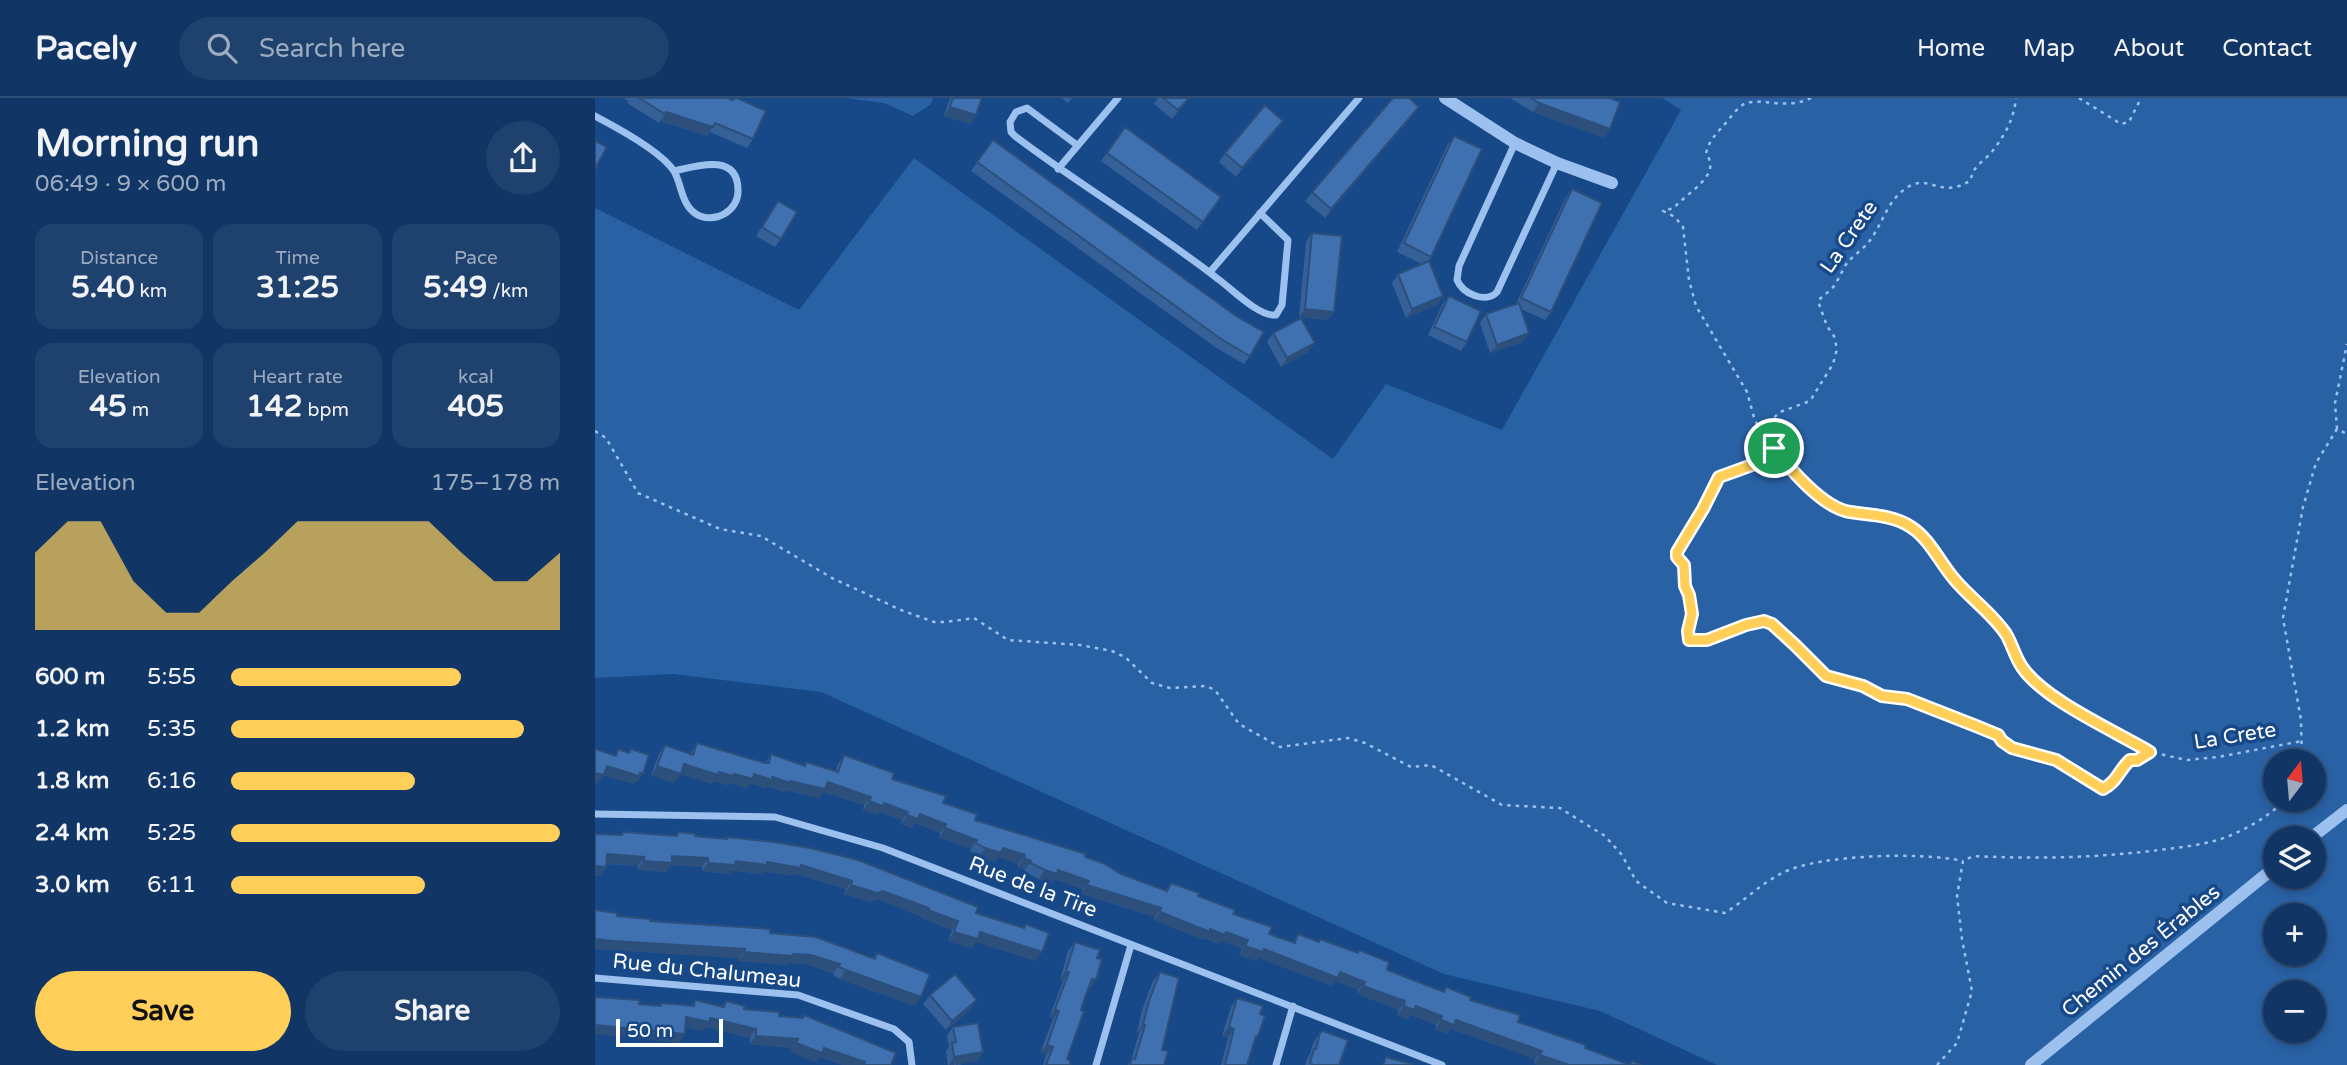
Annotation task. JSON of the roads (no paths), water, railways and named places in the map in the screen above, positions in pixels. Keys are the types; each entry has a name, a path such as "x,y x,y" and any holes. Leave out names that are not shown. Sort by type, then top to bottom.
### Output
{"street":[{"path":"1058,169 1118,98"},
{"path":"1210,272 1359,98"},
{"path":"1445,98 1515,143 1557,163 1612,183"},
{"path":"1077,145 1033,110 1027,108 1016,112 1010,122 1011,132 1058,169 1210,272 1266,314 1276,315 1282,305 1288,240 1260,214"},
{"path":"595,116 635,139 674,171 684,199 695,213 712,218 729,212 734,205 738,187 730,171 723,166 705,164 674,171"},
{"path":"1515,143 1459,266 1457,280 1464,289 1487,298 1497,292 1557,163"},
{"path":"2326,826 2347,810"},
{"name":"Rue de la Tire","path":"595,814 775,817 883,848 1442,1065"},
{"name":"Chemin des Érables","path":"2031,1065 2263,877"},
{"path":"1096,1065 1131,944"},
{"name":"Rue du Chalumeau","path":"595,978 798,995 894,1029 909,1042 912,1065"},
{"path":"1276,1065 1293,1006"}]}
